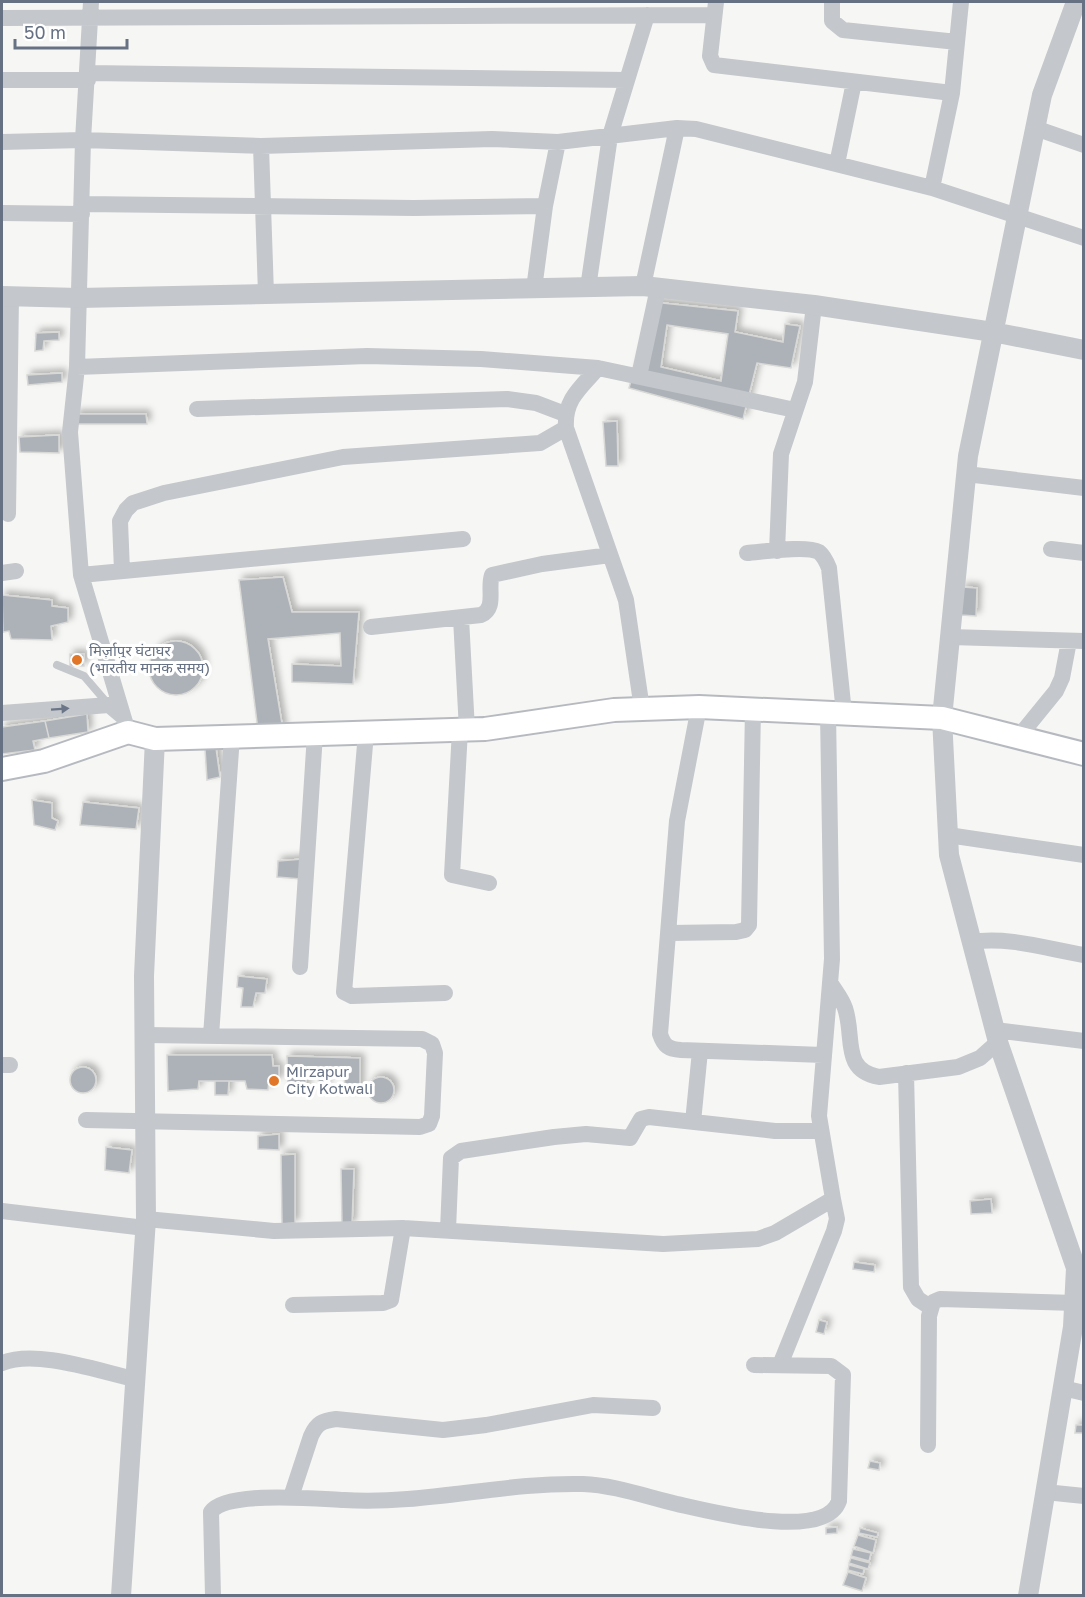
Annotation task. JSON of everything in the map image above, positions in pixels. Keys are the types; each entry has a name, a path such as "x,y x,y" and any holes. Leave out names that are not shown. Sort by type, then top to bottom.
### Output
{"main road":[{"path":"2,769 44,761 125,724 155,739 463,730 614,710 699,706 942,718 1083,754"}],"street":[{"path":"832,2 832,21 843,30 957,42"},
{"path":"932,188 952,93 962,2"},
{"path":"2,18 91,10 642,11 715,8 710,56 714,65 952,93"},
{"path":"1028,1596 1078,1313 1079,1277 997,1036 948,855 942,718 966,474 993,332 1042,95 1077,9"},
{"path":"91,10 83,140 77,367 70,432 81,575 125,724"},
{"path":"588,288 610,136 627,80 642,11"},
{"path":"2,80 88,77 627,80"},
{"path":"837,164 854,82"},
{"path":"2,142 83,140 261,146 492,139 558,142 677,128 718,134 932,188 1083,238"},
{"path":"639,376 650,287 677,128"},
{"path":"1035,128 1083,144"},
{"path":"534,288 545,206 558,142"},
{"path":"261,146 266,294"},
{"path":"2,213 82,209 263,206 545,206"},
{"path":"8,514 7,296 79,298 650,287 814,305 993,332 1083,350"},
{"path":"777,551 781,454 805,382 814,305"},
{"path":"77,367 368,356 481,359 598,368 795,411"},
{"path":"598,368 569,400 565,421 626,600 642,709"},
{"path":"197,409 507,399 536,403 565,421"},
{"path":"122,571 120,521 134,503 164,493 343,457 540,443 565,421"},
{"path":"966,474 1083,488"},
{"path":"81,575 463,539"},
{"path":"1051,549 1083,553"},
{"path":"747,554 818,551 830,568 836,713 831,984 819,1092 821,1131 837,1219 780,1365"},
{"path":"371,627 461,618 487,613 490,606 492,575 542,564 610,555"},
{"path":"461,618 463,730 452,875 489,883"},
{"path":"950,637 1076,641 1056,691 1017,739"},
{"path":"2,712 109,705 125,724"},
{"path":"699,706 676,821 670,933 660,1034 663,1044 671,1049 700,1051 823,1055"},
{"path":"670,933 736,932 745,930 749,925 753,709"},
{"path":"366,733 345,992 352,996 445,993"},
{"path":"300,967 315,734"},
{"path":"211,1036 232,736"},
{"path":"121,1596 145,1223 144,976 155,739"},
{"path":"948,835 1083,855"},
{"path":"971,942 987,939 1083,955"},
{"path":"831,984 845,1008 853,1061 859,1069 879,1077 969,1064 997,1036 1083,1041"},
{"path":"86,1120 420,1127 429,1124 432,1116 435,1053 432,1044 422,1039 145,1035"},
{"path":"693,1122 700,1051"},
{"path":"906,1073 910,1287 918,1299 930,1307"},
{"path":"448,1230 450,1165 453,1154 498,1144 586,1134 630,1138 641,1119 649,1117 775,1131 821,1131"},
{"path":"2,1211 274,1231 403,1228 663,1244 758,1239 775,1233 833,1198"},
{"path":"293,1305 383,1303 391,1300 394,1294 403,1228"},
{"path":"930,1307 940,1299 1078,1313"},
{"path":"928,1445 930,1307"},
{"path":"2,1363 15,1358 40,1359 135,1379"},
{"path":"213,1596 211,1512 214,1507 235,1501 291,1497 392,1502 524,1484 586,1484 722,1514 794,1522 814,1521 835,1511 839,1502 843,1375 831,1366 754,1365"},
{"path":"1063,1388 1083,1393"},
{"path":"291,1497 315,1426 323,1420 336,1419 443,1430 486,1425 593,1405 653,1408"},
{"path":"1045,1492 1083,1496"}],"lane":[{"path":"57,665 84,676 109,705"}],"building":[{"path":"653,302 738,311 735,332 783,342 785,324 800,326 791,368 757,363 743,419 629,388","holes":["667,325 728,334 721,381 661,367"]},
{"path":"59,332 59,340 44,341 43,350 35,351 36,333"},
{"path":"62,373 62,382 28,385 27,375"},
{"path":"75,414 146,414 147,424 76,424"},
{"path":"617,421 618,466 606,466 603,422"},
{"path":"59,435 59,453 20,452 19,437"},
{"path":"283,577 292,612 359,612 353,684 292,682 292,664 341,666 340,633 268,639 283,730 258,730 239,580"},
{"path":"962,587 977,588 976,616 961,615"},
{"path":"2,595 52,600 52,606 68,608 68,622 51,626 52,640 11,639 9,631 3,632"},
{"path":"171,641 181,641 191,645 199,653 203,668 199,683 191,691 181,695 171,695 161,691 153,683 149,673 149,663 153,653 161,645"},
{"path":"70,654 84,654 84,666 70,666"},
{"path":"87,714 88,732 49,738 45,721"},
{"path":"45,721 49,738 33,741 35,750 2,754 2,727"},
{"path":"216,748 220,777 207,780 205,749"},
{"path":"32,800 52,803 52,818 58,821 55,830 34,825"},
{"path":"83,802 139,808 136,829 80,825"},
{"path":"303,859 301,879 277,877 278,861"},
{"path":"238,976 267,979 265,993 256,993 253,1007 241,1007 243,988 237,987"},
{"path":"167,1055 272,1055 273,1066 279,1066 279,1080 269,1081 268,1090 247,1089 245,1081 199,1081 198,1089 168,1091"},
{"path":"287,1056 360,1058 360,1095 346,1096 344,1076 327,1075 327,1086 319,1086 318,1076 306,1076 306,1092 288,1094"},
{"path":"83,1067 92,1071 96,1080 92,1089 83,1093 74,1089 70,1080 74,1071"},
{"path":"381,1077 390,1081 394,1090 390,1099 381,1103 372,1099 368,1090 372,1081"},
{"path":"215,1081 229,1081 228,1095 215,1095"},
{"path":"279,1134 279,1150 258,1149 258,1136"},
{"path":"106,1147 132,1150 129,1173 105,1170"},
{"path":"295,1154 295,1223 282,1224 281,1155"},
{"path":"341,1169 354,1169 352,1224 342,1225"},
{"path":"991,1199 992,1213 971,1214 970,1201"},
{"path":"854,1262 875,1265 874,1272 853,1269"},
{"path":"819,1320 827,1322 824,1334 816,1332"},
{"path":"1076,1425 1084,1425 1084,1433 1075,1433"},
{"path":"870,1461 880,1463 879,1470 868,1468"},
{"path":"837,1527 837,1533 826,1534 826,1528"},
{"path":"860,1528 878,1533 877,1537 859,1533"},
{"path":"858,1535 876,1540 873,1553 854,1546"},
{"path":"853,1549 871,1553 869,1561 851,1556"},
{"path":"851,1558 870,1563 868,1569 849,1563"},
{"path":"849,1565 864,1569 863,1574 848,1570"},
{"path":"848,1572 866,1578 862,1591 843,1585"}],"place":[{"name":"मिर्ज़ापुर घंटाघर (भारतीय मानक समय)","path":"77,660"},
{"name":"Mirzapur City Kotwali","path":"274,1081"}]}
